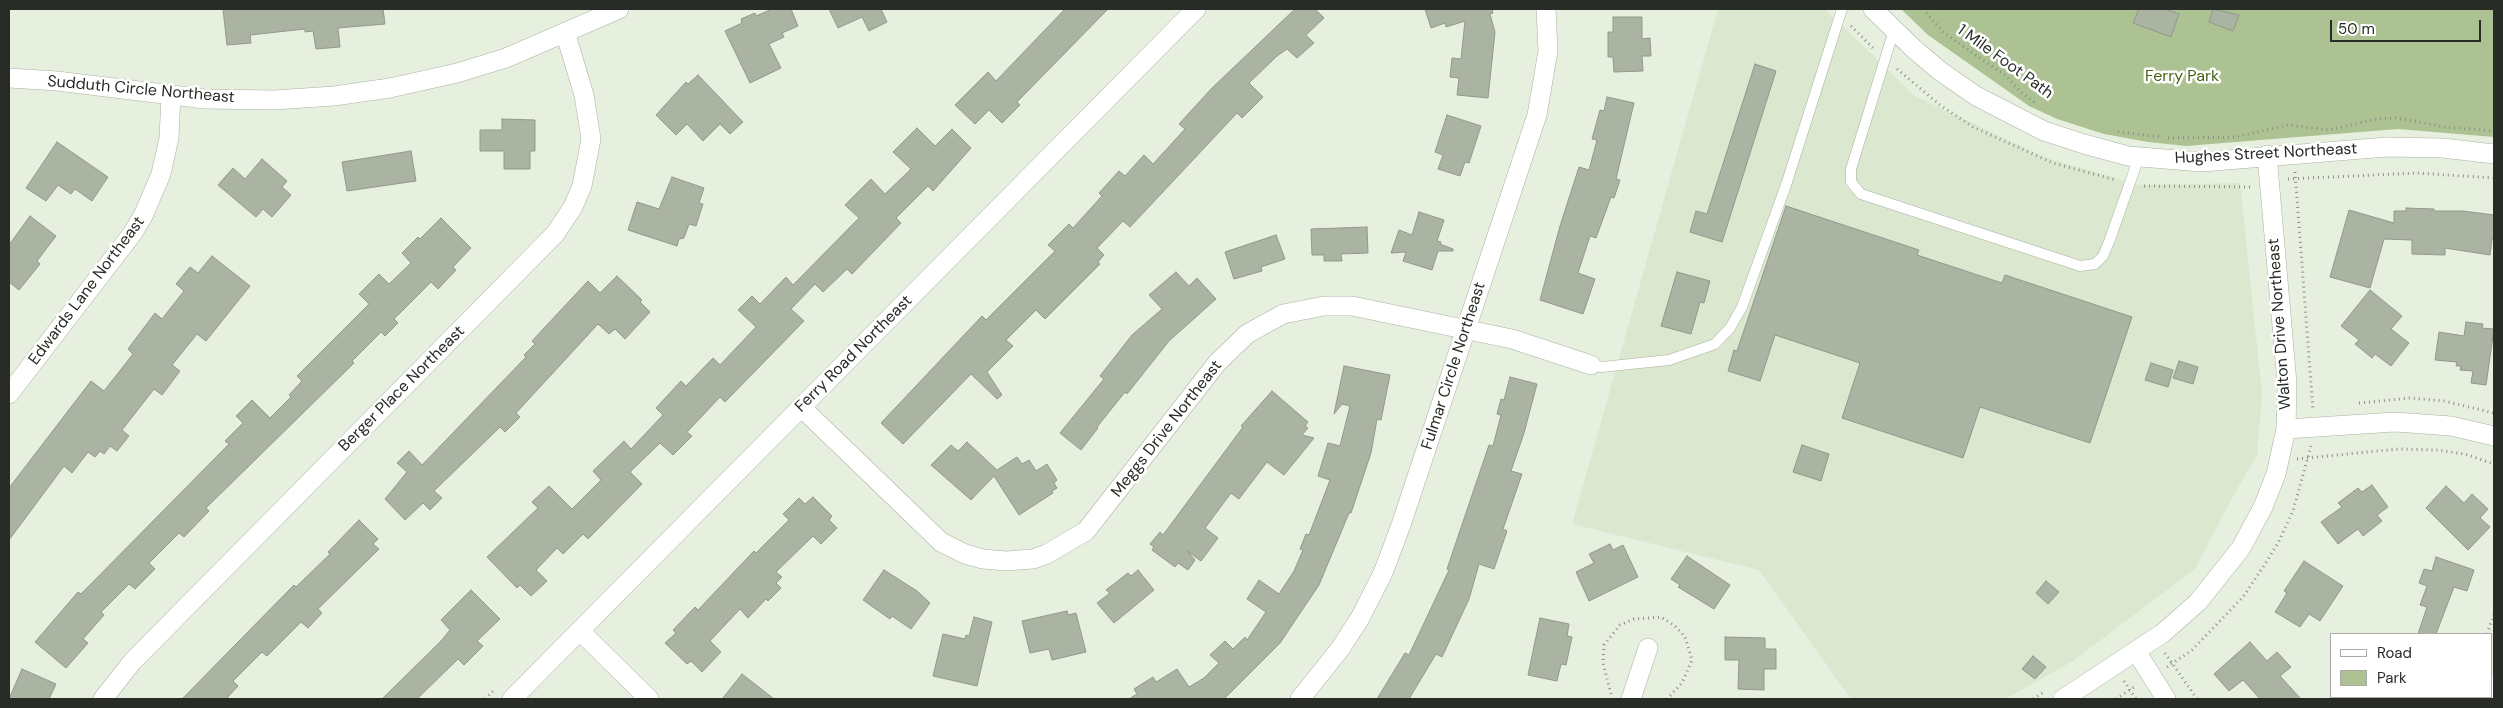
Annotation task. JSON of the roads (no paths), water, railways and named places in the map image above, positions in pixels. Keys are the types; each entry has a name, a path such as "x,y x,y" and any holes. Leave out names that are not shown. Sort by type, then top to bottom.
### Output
{"street":[{"name":"Sudduth Circle Northeast","path":"9,78 57,81 205,98 274,100 334,96 390,88 457,73 506,58 619,9"},
{"name":"Ferry Road Northeast","path":"512,699 1196,9"},
{"name":"Fulmar Circle Northeast","path":"1300,699 1340,649 1360,618 1383,573 1537,115 1548,51 1546,9"},
{"name":"Hughes Street Northeast","path":"1873,9 1940,71 1976,96 2013,117 2044,131 2084,144 2139,157 2202,162 2387,147 2443,148 2494,154"},
{"name":"Berger Place Northeast","path":"103,699 132,662 555,234 573,207 582,186 590,139 584,95 565,32"},
{"name":"Edwards Lane Northeast","path":"9,394 92,288 143,216 161,174 169,138 171,94"},
{"name":"Walton Drive Northeast","path":"2056,694 2136,651 2155,638 2198,602 2241,548 2263,507 2279,459 2286,429 2286,383 2267,156"},
{"name":"Meggs Drive Northeast","path":"801,407 941,542 983,559 1006,562 1033,559 1046,554 1086,531 1217,363 1247,334 1283,314 1306,308 1352,306 1512,338 1591,365"},
{"path":"2286,429 2395,422 2451,426 2494,436"},
{"path":"580,631 649,699"},
{"path":"1631,699 1648,648"},
{"path":"2136,651 2166,699"}],"lane":[{"path":"1591,365 1602,367 1670,360 1714,344 1730,328 1742,307 1786,185 1842,9"},
{"path":"1894,30 1852,169 1851,182 1861,194 2080,266 2095,264 2102,256 2109,242 2139,157"}],"park label":[{"name":"Ferry Park","path":"2182,77"}]}
